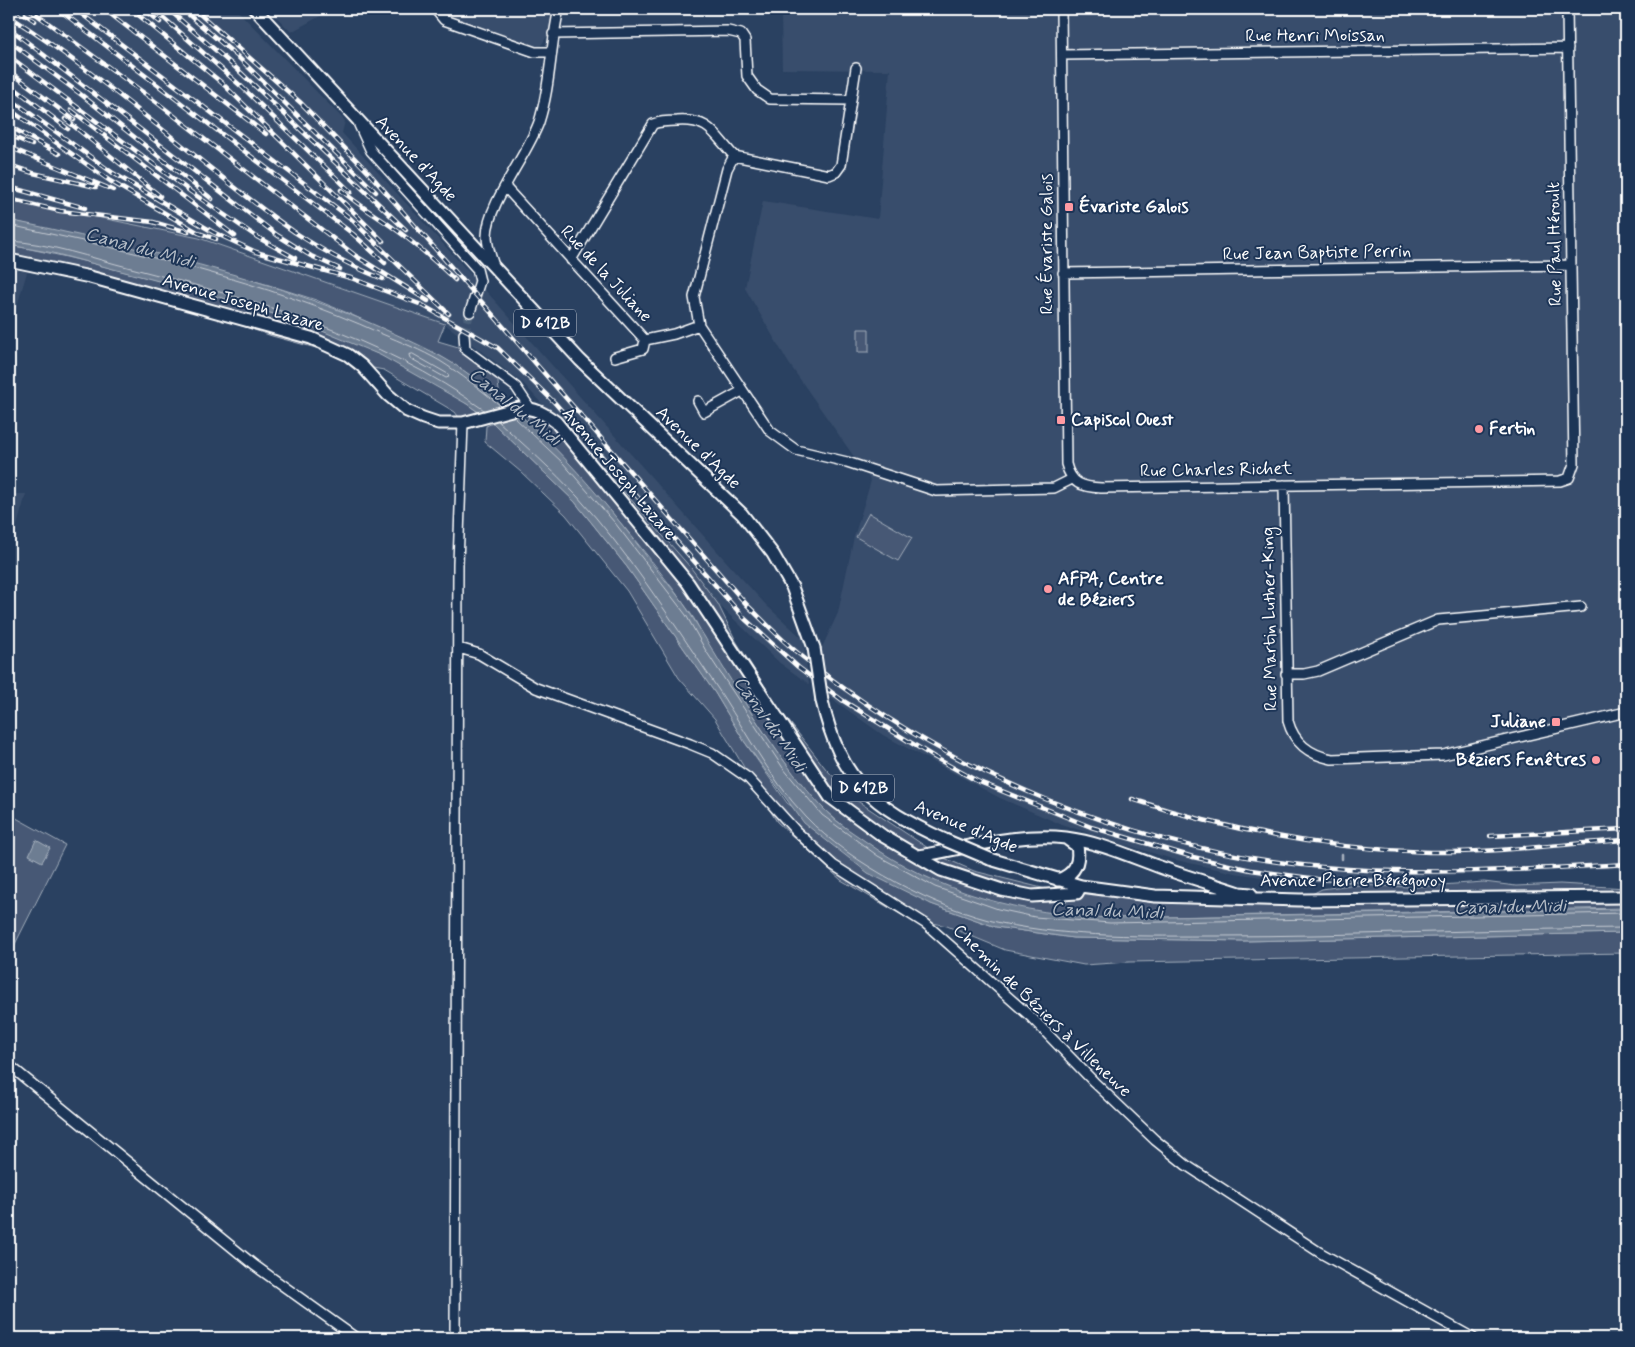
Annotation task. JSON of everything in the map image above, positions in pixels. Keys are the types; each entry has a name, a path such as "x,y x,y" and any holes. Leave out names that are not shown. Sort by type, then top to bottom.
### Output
{"main road":[{"name":"Avenue d'Agde","path":"255,9 580,360 742,514 773,554 792,586 814,648 822,701 835,745 854,780 876,801 909,823 945,840 990,860 1081,886"},
{"name":"Avenue Joseph Lazare","path":"9,260 90,277 311,338 348,355 407,411 438,422 468,422 524,408 544,413 556,422 688,583 830,797 883,836 941,870 1002,890 1032,896 1077,893 1081,886"},
{"path":"918,856 1006,841 1040,837 1065,838 1098,844 1158,867 1240,892 1300,900"},
{"path":"1058,880 1068,877 1075,870 1079,858 1078,846 1065,838"},
{"name":"Avenue Pierre Bérégovoy","path":"1081,886 1154,896 1300,900 1626,897"}],"street":[{"path":"434,9 444,20 536,52 550,52"},
{"path":"496,271 487,236 490,216 539,122 547,87 552,34 559,9"},
{"name":"Rue Évariste Galois","path":"1061,9 1065,448 1066,464 1072,479"},
{"name":"Rue Paul Héroult","path":"1567,9 1574,464 1568,478"},
{"path":"552,34 728,31 741,34 745,40 747,76 757,90 770,99 850,100"},
{"name":"Rue Henri Moissan","path":"1062,55 1568,48"},
{"path":"571,260 653,124 661,121 694,120 705,124 734,156 829,175 836,172 841,165 856,68"},
{"path":"359,123 371,151 477,269 480,282 470,312"},
{"path":"734,156 727,169 694,297 699,325 770,432 796,450 871,470 936,491 1054,488 1072,479"},
{"name":"Rue de la Juliane","path":"506,188 645,340 674,334 699,325"},
{"name":"Rue Jean Baptiste Perrin","path":"1063,273 1571,265"},
{"path":"464,334 465,349 516,387 524,408"},
{"path":"615,357 643,349 645,340"},
{"path":"698,401 704,412 742,391"},
{"path":"455,1338 458,564 468,422"},
{"name":"Rue Charles Richet","path":"1072,479 1084,488 1560,481 1568,478"},
{"name":"Rue Martin Luther-King","path":"1284,485 1286,674 1290,729 1298,741 1309,751 1332,759 1443,755 1626,712"},
{"path":"1286,674 1304,674 1318,671 1438,620 1581,607"},
{"name":"Chemin de Béziers à Villeneuve","path":"458,648 479,654 536,688 697,747 735,767 833,865 926,924 968,961 1032,1018 1155,1140 1186,1165 1319,1252 1473,1338"},
{"path":"9,1065 254,1265 356,1338"}],"shaded area":[{"path":"9,9 236,9 345,121 342,133 495,301 732,568 766,605 803,639 809,684 780,663 718,604 691,568 523,383 445,324 199,238 9,199"},
{"path":"269,9 333,9 291,32"},
{"path":"432,9 565,9 536,53 437,21"},
{"path":"781,9 1626,9 1626,868 1412,877 1411,887 1294,882 1235,873 1176,860 1116,842 1058,823 1000,798 883,735 825,694 820,652 838,613 854,537 871,481 788,362 745,288 763,201 878,219 890,70 782,69"},
{"path":"9,199 199,238 445,324 438,341 465,349 497,374 500,399 464,371 440,356 316,300 269,285 155,254 9,220"},
{"path":"9,245 202,292 327,332 407,368 445,389 481,414 463,423 455,412 384,370 362,366 338,354 272,336 195,310 9,261"},
{"path":"9,268 27,272 9,333"},
{"path":"858,329 869,329 869,352 858,352"},
{"path":"530,413 554,415 578,439 691,568 718,604 736,641 780,710 826,769 856,800 940,856 974,871 1058,892 1300,900 1322,889 1350,885 1412,887 1484,882 1516,886 1560,884 1626,888 1626,908 1101,918 1038,912 1009,906 980,899 924,877 872,847 848,830 810,795 758,723 708,645 692,616 671,586 612,513 527,421"},
{"path":"493,423 575,502 627,567 715,693 744,741 787,803 931,904 996,927 1073,938 1244,941 1626,933 1626,953 1129,962 1084,965 1005,950 947,926 905,917 841,880 777,822 715,719 679,678 627,591 566,515 521,472 485,442 486,426"},
{"path":"9,494 26,494 9,554"},
{"path":"869,513 912,538 898,561 856,537"},
{"path":"9,814 65,845 9,956"}],"water":[{"path":"9,220 152,252 247,278 293,293 339,310 414,343 454,364 491,390 517,412 566,460 612,512 683,602 768,738 822,807 837,821 865,841 922,875 982,898 1013,906 1077,916 1110,918 1626,909 1626,933 1244,941 1073,938 996,927 931,904 868,873 804,823 744,741 715,693 627,567 575,502 491,421 467,404 380,355 310,326 230,300 53,253 9,245"},
{"path":"36,840 50,848 42,862 29,855"}],"waterway":[{"path":"1342,854 1342,859"}],"tunnel":[{"path":"464,334 470,312"}],"railway":[{"path":"17,9 35,21"},
{"path":"29,9 151,98 356,256 428,301"},
{"path":"58,9 353,234 385,263"},
{"path":"75,9 350,218 449,314"},
{"path":"104,9 266,134"},
{"path":"131,9 222,83 383,241"},
{"path":"144,9 160,22"},
{"path":"168,9 236,68 406,230"},
{"path":"182,9 238,57 376,192"},
{"path":"194,9 301,103 368,172 747,605 799,654 856,697 916,735 979,769 1045,799 1112,824 1181,843 1251,858 1360,870 1436,872 1626,864"},
{"path":"157,12 242,87 351,192"},
{"path":"9,16 84,68 288,228 357,268 383,279"},
{"path":"9,28 277,235 311,256 340,269"},
{"path":"9,41 83,96 212,199"},
{"path":"9,56 191,192 257,237 295,258"},
{"path":"9,71 74,120"},
{"path":"9,84 68,129"},
{"path":"9,98 113,173 213,232 256,252 351,278 422,305 498,348 554,402 745,619 798,667 842,700 934,757 977,781 1091,827 1193,857 1251,870 1317,879 1401,882"},
{"path":"9,109 110,181 199,233 216,239"},
{"path":"71,110 235,236"},
{"path":"65,119 160,196"},
{"path":"9,126 59,154"},
{"path":"9,135 32,145"},
{"path":"11,148 113,190"},
{"path":"9,165 33,173 96,187"},
{"path":"9,187 85,208"},
{"path":"341,190 411,241 455,280"},
{"path":"9,199 60,211 153,222 188,232"},
{"path":"1132,799 1242,829 1353,847 1453,852 1626,840"},
{"path":"1490,836 1626,829"}],"place":[{"name":"Évariste Galois","path":"1069,207"},
{"name":"Capiscol Ouest","path":"1061,420"},
{"name":"Fertin","path":"1479,429"},
{"name":"AFPA, Centre de Béziers","path":"1048,589"},
{"name":"Juliane","path":"1556,722"},
{"name":"Béziers Fenêtres","path":"1596,760"}],"water label":[{"name":"Canal du Midi","path":"140,248"},
{"name":"Canal du Midi","path":"515,407"},
{"name":"Canal du Midi","path":"770,724"},
{"name":"Canal du Midi","path":"1510,907"},
{"name":"Canal du Midi","path":"1107,911"}]}
